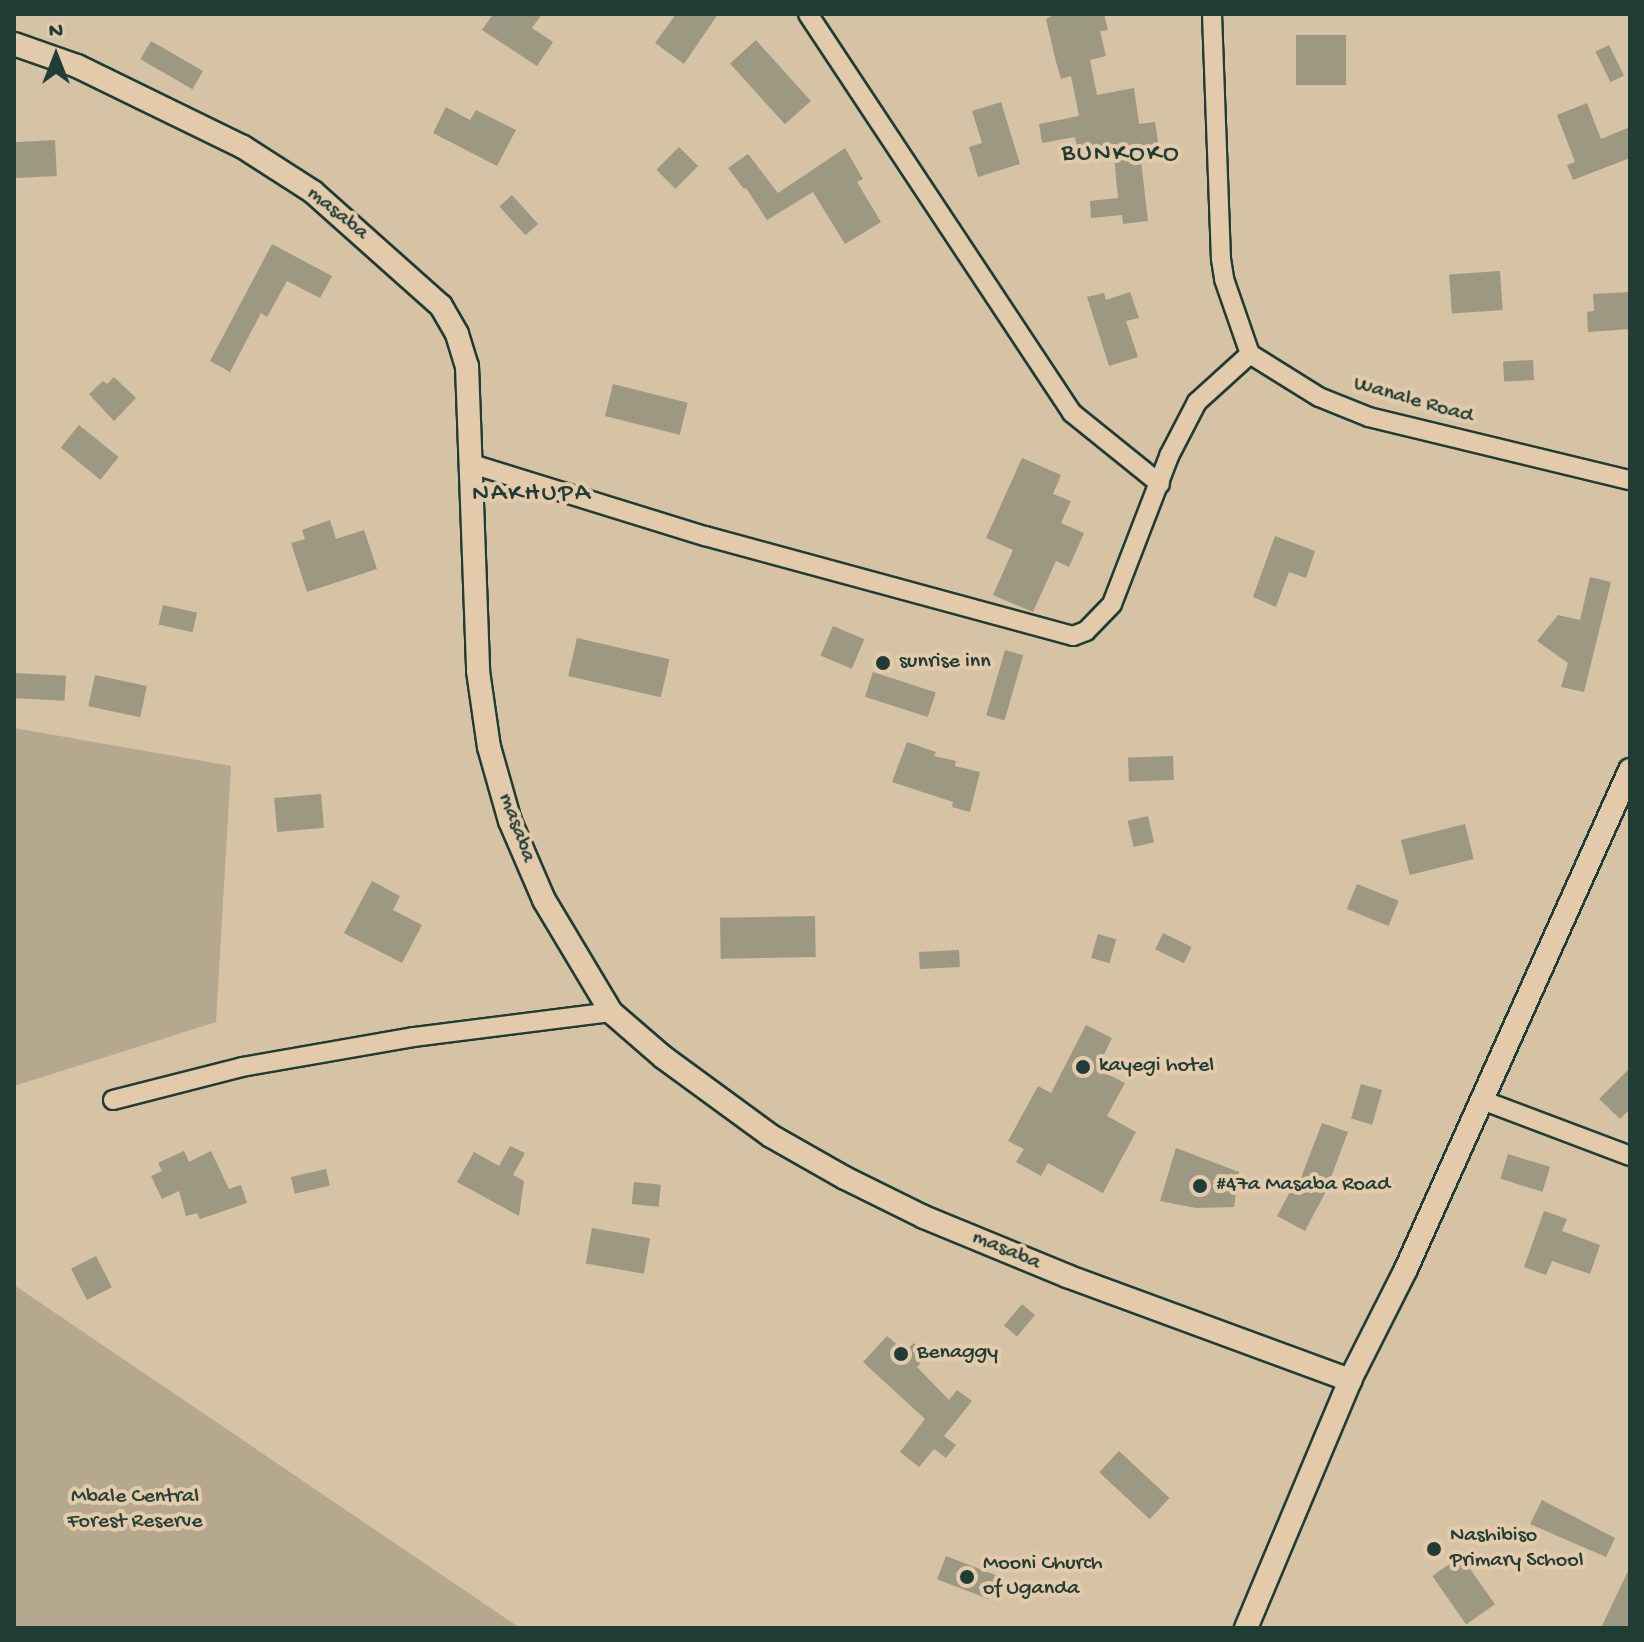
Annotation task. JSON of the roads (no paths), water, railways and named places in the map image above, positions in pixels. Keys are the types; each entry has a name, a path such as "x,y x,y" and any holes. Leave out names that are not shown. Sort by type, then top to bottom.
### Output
{"street":[{"path":"808,14 1072,413 1160,484"},
{"path":"472,464 705,536 1073,636 1086,631 1112,604 1169,456 1197,402 1250,354 1224,279 1221,259 1212,14"},
{"name":"masaba","path":"14,44 77,66 243,147 313,192 441,306 457,334 467,366 478,671 489,747 510,821 544,900 611,1012 663,1057 771,1136 924,1217 1067,1276 1350,1380"},
{"name":"Wanale Road","path":"1250,354 1319,397 1369,417 1630,480"},
{"path":"1246,1628 1350,1380 1406,1269 1630,770"},
{"path":"113,1100 273,1061 414,1037 611,1012"},
{"path":"1482,1100 1630,1156"}],"place":[{"name":"sunrise inn","path":"883,663"},
{"name":"kayegi hotel","path":"1083,1067"},
{"name":"#47a Masaba Road","path":"1200,1186"},
{"name":"Benaggy","path":"901,1354"},
{"name":"Nashibiso Primary School","path":"1434,1549"},
{"name":"Mooni Church of Uganda","path":"967,1577"}],"district":[{"name":"BUNKOKO","path":"1121,155"},
{"name":"NAKHUPA","path":"532,495"}],"park label":[{"name":"Mbale Central Forest Reserve","path":"135,1510"}]}
